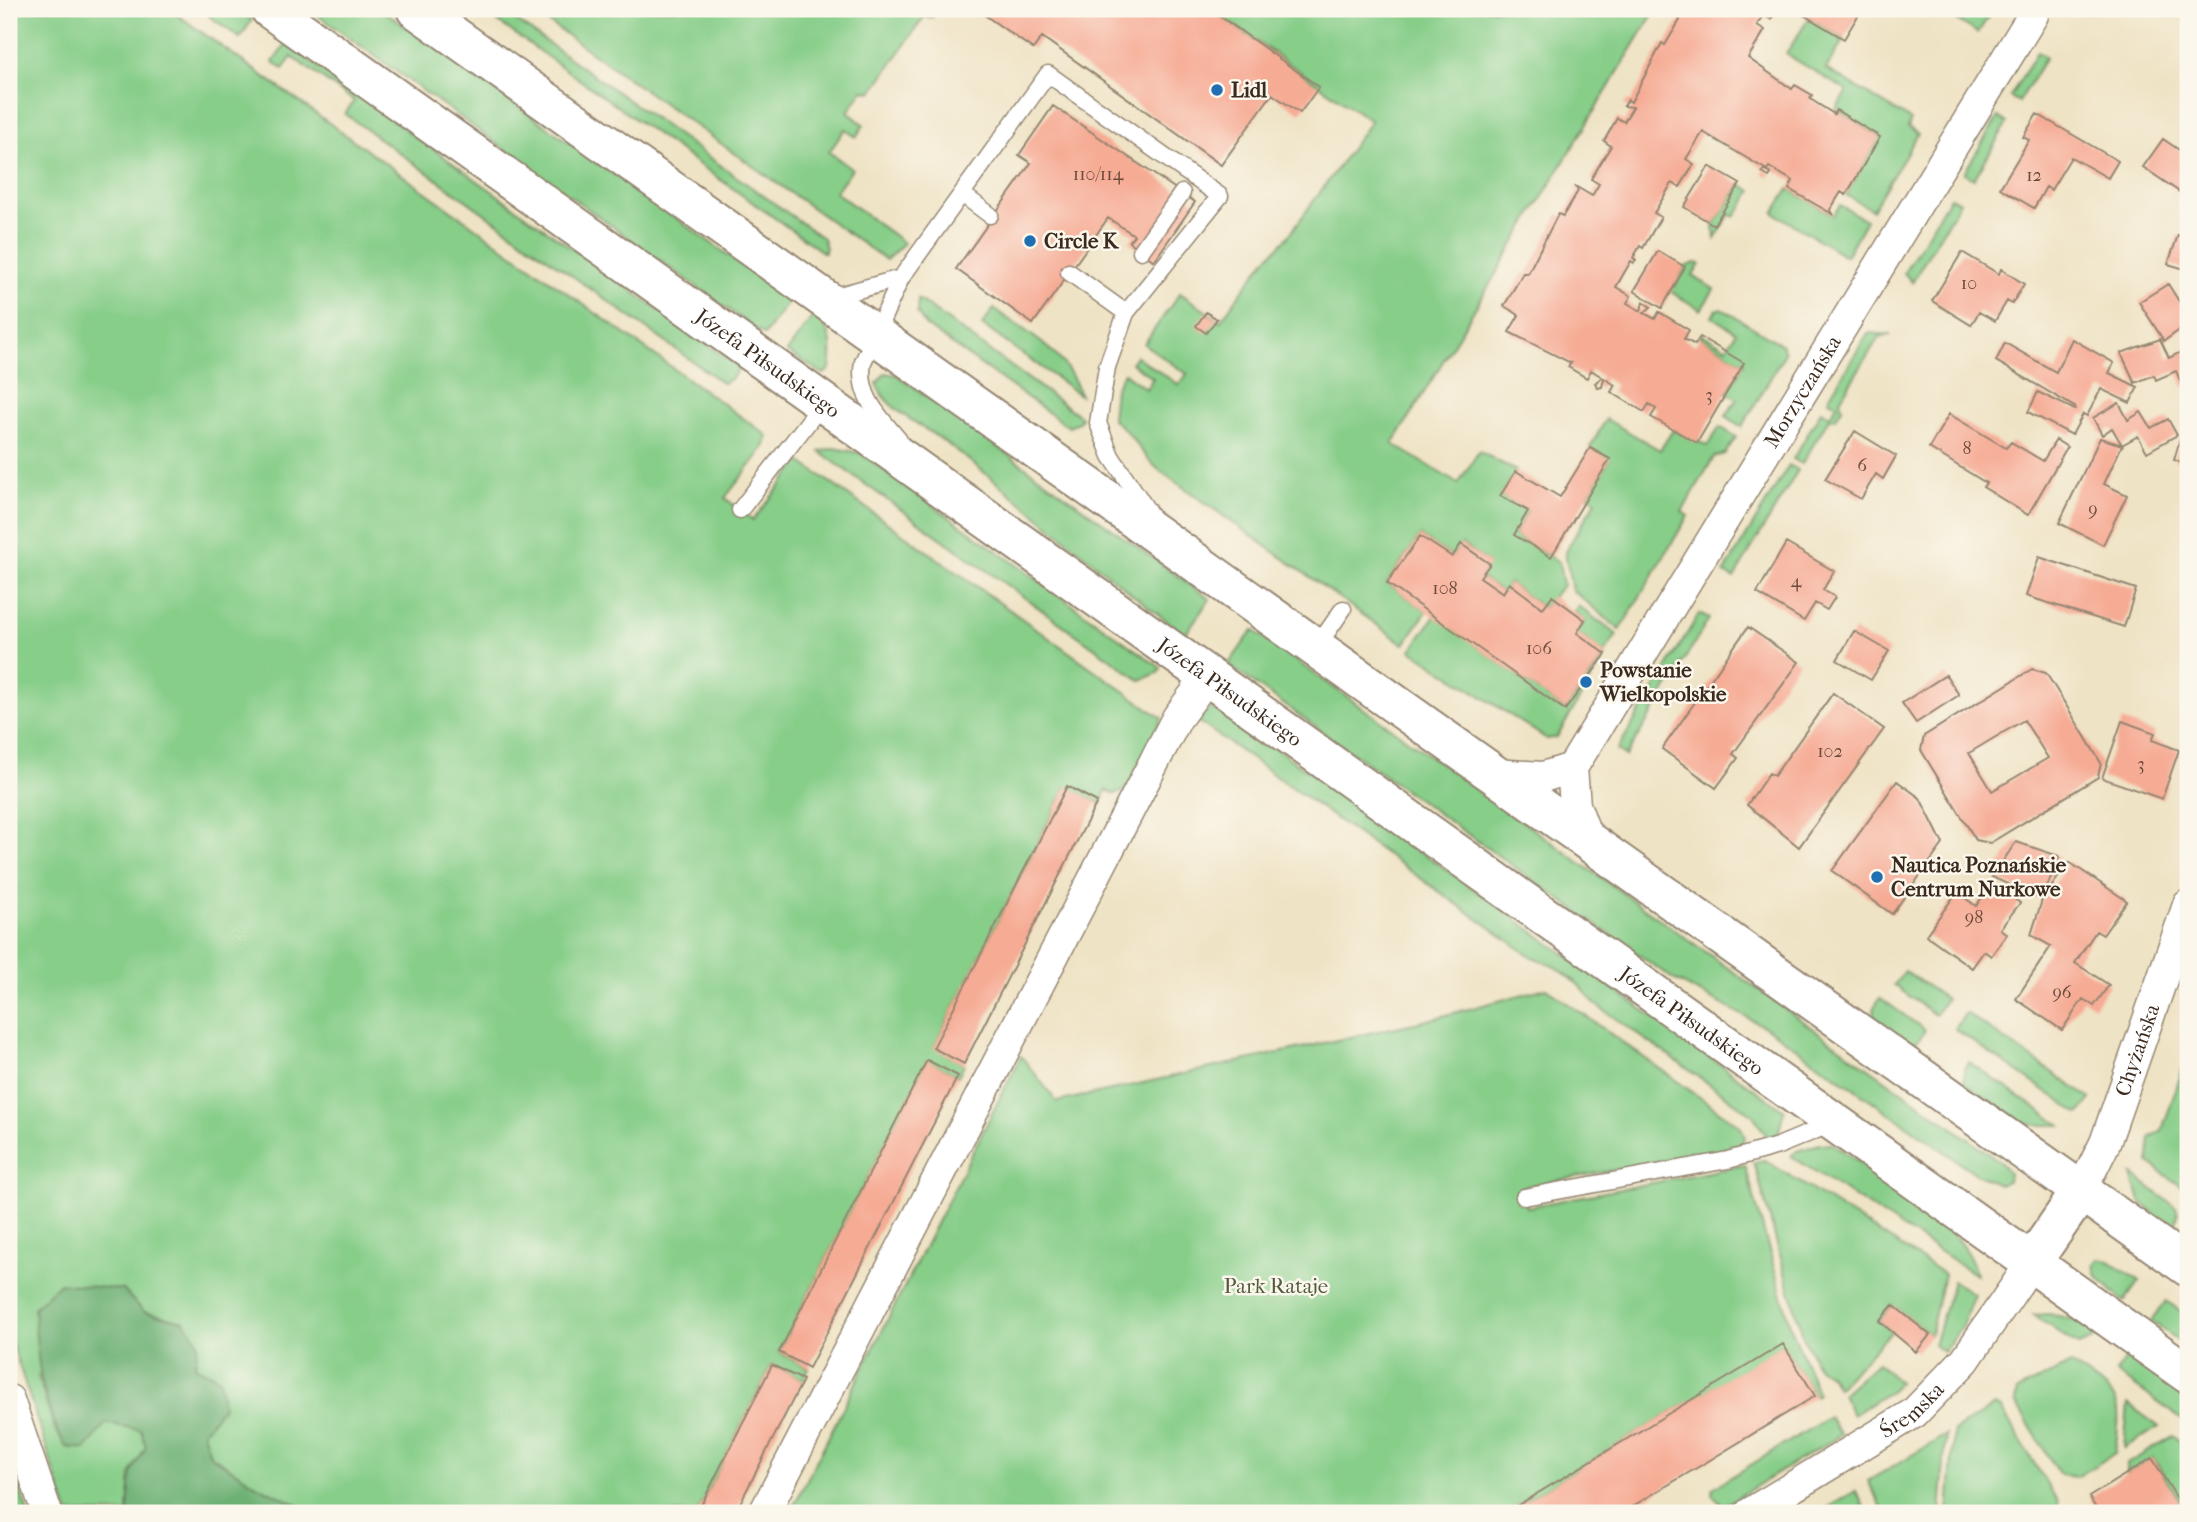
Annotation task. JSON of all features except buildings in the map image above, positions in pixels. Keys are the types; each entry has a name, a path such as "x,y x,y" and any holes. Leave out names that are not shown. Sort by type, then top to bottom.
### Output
{"street":[{"name":"Józefa Piłsudskiego","path":"270,9 2188,1374"},
{"path":"416,9 2188,1268"},
{"path":"443,9 466,45"},
{"name":"Morzyczańska","path":"1572,768 2033,15"},
{"path":"764,1513 1177,718 1208,676"},
{"path":"1494,774 1543,777 1572,768 1575,805 1589,842"},
{"name":"Chyżańska","path":"2081,1191 2105,1143 2188,905"},
{"path":"2032,1262 2081,1191"},
{"name":"Śremska","path":"1750,1513 1914,1413 1965,1360 2032,1262"},
{"path":"9,1400 47,1513"}],"lane":[{"path":"931,479 866,395 861,370 901,278 1048,74 1220,196 1126,313 1107,367 1098,423 1111,456 1176,549"},
{"path":"1141,251 1182,193"},
{"path":"962,194 990,215"},
{"path":"1069,272 1126,313"},
{"path":"825,299 901,278"},
{"path":"740,510 823,403"},
{"path":"1316,648 1343,609"},
{"path":"1524,1197 1728,1160 1778,1146 1835,1122"}],"green space":[{"path":"9,9 169,9 768,436 764,448 725,498 753,520 800,461 1162,718 1125,791 1114,794 1106,790 1101,804 1066,787 934,1047 964,1064 958,1076 927,1061 779,1352 809,1368 803,1380 772,1365 697,1513 315,1513 258,1486 210,1455 203,1432 223,1407 195,1366 198,1341 184,1321 144,1312 123,1290 38,1376 54,1427 66,1447 86,1448 106,1422 141,1429 146,1447 131,1473 128,1513 68,1513 9,1335"},
{"path":"214,9 236,9 252,20 240,38 209,16"},
{"path":"309,9 381,9 790,299 764,335"},
{"path":"480,9 500,9 823,238 826,248 824,253"},
{"path":"530,9 938,9 932,17 924,17 872,92 863,90 848,112 864,125 856,137 845,129 829,152 852,169 835,192 904,243 886,260"},
{"path":"1210,9 1656,9 1393,444 1458,484 1479,451 1516,471 1501,496 1528,511 1514,535 1559,562 1563,585 1543,608 1509,583 1503,593 1480,577 1489,564 1462,544 1452,557 1420,536 1387,583 1427,611 1404,644 1159,470 1126,431 1112,419 1115,388 1124,373 1146,389 1153,378 1131,363 1136,356 1179,385 1187,374 1144,344 1180,293 1220,321 1266,259 1287,238 1371,121"},
{"path":"1939,9 1993,9 1978,33"},
{"path":"1809,18 1844,39 1826,69 1911,120 1908,127 1918,134 1872,210 1846,195 1880,136 1836,110 1847,91 1786,54"},
{"path":"286,44 740,368 732,378 723,383 345,114 354,101 292,57 283,69 273,62"},
{"path":"2037,52 2046,57 2019,102 2010,97"},
{"path":"1998,117 2007,123 1974,179 1964,173"},
{"path":"1740,184 1752,191 1735,217 1730,214 1715,239 1714,225"},
{"path":"1789,189 1833,215 1840,205 1866,220 1846,256 1774,213"},
{"path":"1950,197 1960,202 1912,282 1904,273"},
{"path":"1700,264 1693,276 1714,289 1701,310 1671,292 1685,267"},
{"path":"918,299 1081,417 1080,421 1069,427 926,326 917,313"},
{"path":"1721,308 1782,345 1785,353 1742,427 1726,416 1737,399 1727,393 1744,363 1700,337 1702,334 1727,348 1736,332 1712,317 1716,310"},
{"path":"994,309 1045,345 1056,356 1074,380 1080,395 982,325"},
{"path":"813,316 825,327 830,339 830,369 824,374 787,352"},
{"path":"1868,333 1891,335 1879,337 1840,400 1842,408 1836,418 1828,420 1802,464 1793,459 1821,411 1830,416 1837,405 1828,399"},
{"path":"885,373 897,375 1210,599 1185,634 1153,611 970,461 894,407 880,391 877,383"},
{"path":"1606,419 1660,450 1673,430 1708,446 1720,427 1736,437 1725,454 1714,457 1682,512 1688,516 1620,630 1572,590 1565,552 1596,501 1588,495 1609,460 1590,448"},
{"path":"834,448 860,453 1161,668 1158,673 1140,680 820,452"},
{"path":"1789,465 1798,470 1734,578 1724,573"},
{"path":"1578,606 1617,635 1604,653 1577,633 1585,621 1574,612"},
{"path":"1699,614 1709,619 1626,756 1617,750"},
{"path":"1435,616 1565,710 1606,654 1557,737 1547,739 1411,650"},
{"path":"1253,630 1998,1160 2009,1172 2008,1181 1999,1184 1978,1175 1769,1029 1673,979 1228,665"},
{"path":"1213,708 1222,710 1784,1110 1778,1135 1768,1138 1753,1115 1595,1004 1567,975 1532,957 1195,719"},
{"path":"1905,971 1946,999 1935,1015 1894,985"},
{"name":"Park Rataje","path":"1546,988 1740,1126 1745,1136 1743,1142 1727,1149 1522,1187 1527,1207 1745,1165 1791,1328 1818,1394 1815,1396 1783,1345 1505,1513 790,1513 1021,1056 1057,1102 1428,1020"},
{"path":"1880,998 1925,1030 1918,1041 1908,1044 1875,1019 1874,1007"},
{"path":"1966,1013 2091,1099 2079,1114 1955,1029"},
{"path":"2188,1054 2188,1191 2149,1163 2150,1138 2162,1130"},
{"path":"1969,1062 2061,1125 2022,1122 1964,1083 1965,1069"},
{"path":"1820,1144 1833,1144 1938,1219 1969,1256 1976,1275 1791,1156 1797,1151"},
{"path":"1765,1160 1944,1274 1930,1335 1892,1305 1879,1321 1892,1331 1837,1388 1830,1375 1818,1368 1803,1337 1754,1162"},
{"path":"2132,1174 2176,1207 2178,1214 2174,1232 2140,1201"},
{"path":"2098,1259 2109,1261 2139,1281 2124,1302 2098,1278 2094,1266"},
{"path":"1953,1281 1974,1294 1962,1326 1943,1352 1934,1345"},
{"path":"60,1283 123,1290 144,1312 184,1321 198,1341 195,1366 220,1379 223,1407 203,1432 210,1455 258,1486 315,1513 128,1513 131,1473 146,1447 141,1430 106,1423 86,1449 66,1447 50,1414 41,1380 34,1308"},
{"path":"2166,1301 2188,1316 2188,1348 2151,1321"},
{"path":"2049,1314 2072,1319 2100,1336 2079,1345 2074,1343 2034,1315"},
{"path":"2128,1356 2188,1399 2188,1424 2116,1372"},
{"path":"1877,1363 1899,1382 1889,1392 1853,1415 1842,1394"},
{"path":"2071,1364 2109,1391 2118,1407 2115,1453 2077,1477 2060,1475 2015,1402 2017,1391"},
{"path":"2128,1404 2159,1427 2124,1448"},
{"path":"1994,1406 2001,1409 2058,1502 2058,1513 1948,1513 1954,1431"},
{"path":"1829,1417 1841,1435 1723,1506 1712,1495 1713,1488"},
{"path":"1946,1435 1940,1513 1884,1513 1868,1481"},
{"path":"2173,1436 2188,1447 2188,1513 2153,1458 2127,1474 2127,1464"},
{"path":"9,1457 28,1513 9,1513"},
{"path":"1856,1491 1867,1513 1818,1513"}],"place":[{"name":"Lidl","path":"1217,90"},
{"name":"Circle K","path":"1030,241"},
{"name":"Powstanie Wielkopolskie","path":"1586,682"},
{"name":"Nautica Poznańskie Centrum Nurkowe","path":"1877,877"}]}
